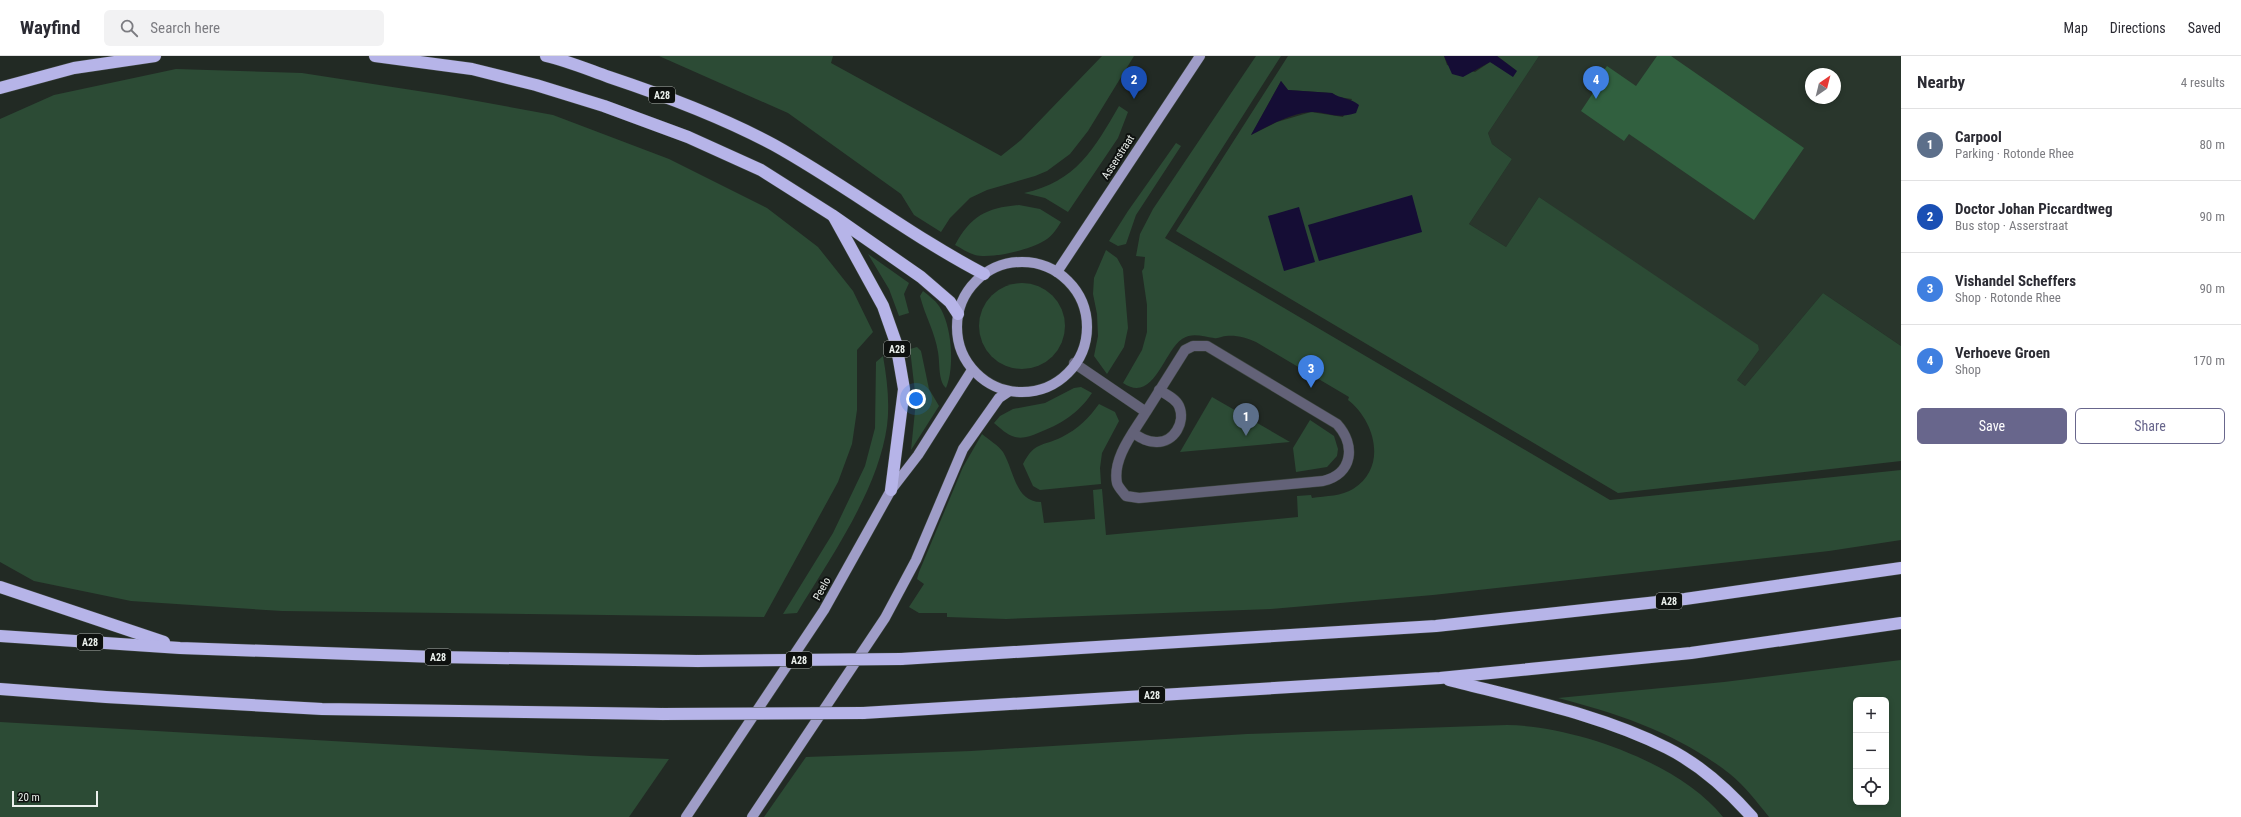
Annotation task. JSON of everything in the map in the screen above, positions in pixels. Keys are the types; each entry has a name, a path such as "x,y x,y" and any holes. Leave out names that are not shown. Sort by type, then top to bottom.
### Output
{"highway":[{"path":"0,88 74,68 155,56"},
{"name":"A28","path":"375,56 472,69 604,106 688,137 761,170 832,215 921,277 950,302 958,314"},
{"name":"A28","path":"546,56 652,91 730,123 775,145 871,204 942,252 984,274"},
{"name":"A28","path":"832,215 883,306 896,343 904,389 891,490"},
{"name":"A28","path":"0,636 180,648 436,657 697,661 900,659 1436,626 1685,600 1901,568"},
{"name":"A28","path":"0,587 180,648"},
{"name":"A28","path":"0,689 114,698 322,709 662,714 863,713 1440,678 1691,653 1901,623"},
{"name":"A28","path":"1440,678 1557,708 1634,733 1668,748 1702,771 1739,802 1752,817"}],"main road":[{"name":"Asserstraat","path":"1057,272 1200,56"},
{"path":"1016,263 1034,263 1057,272 1076,290 1086,312 1087,333 1083,349 1064,376 1048,386 1028,392 1008,392 990,384 972,370 963,354 957,334 958,314 964,296 975,281 997,267 1016,263"},
{"name":"Peelo","path":"686,817 824,610 891,490 918,455 972,370"},
{"path":"752,817 885,618 916,560 963,448 999,398 1008,392"}],"lane":[{"path":"1193,346 1207,346 1337,424 1345,433 1348,441 1348,460 1338,475 1333,479 1323,481 1139,498 1126,496 1117,484 1117,471 1120,456 1160,390 1185,350 1193,346"},
{"path":"1074,363 1146,412"},
{"path":"1133,433 1145,440 1155,442 1168,439 1176,433 1181,419 1179,406 1160,390"}],"shaded area":[{"path":"1444,56 1497,56 1517,71 1513,77 1490,62 1463,77 1452,74"},
{"path":"1539,56 1901,56 1901,346 1823,293 1745,386 1737,380 1759,350 1539,197 1506,247 1469,224 1512,159 1492,144 1488,133"},
{"path":"1281,81 1288,90 1332,93 1353,101 1359,105 1356,113 1344,116 1313,112 1297,114 1251,135"},
{"path":"1412,195 1422,232 1319,261 1308,225"},
{"path":"1299,207 1315,262 1284,271 1268,216"}],"green space":[{"path":"659,56 833,56 831,63 1001,156 1021,140 1102,56 1134,56 1088,131 1070,154 1047,171 987,190 970,198 950,218 941,232 914,215 901,194 788,113"},
{"path":"1256,56 1281,56 1165,238 1610,500 1901,470 1901,540 1829,551 1433,595 1271,609 1006,619 947,617 947,613 919,613 909,607 924,584 917,579 919,572 963,467 982,434 1003,452 1020,491 1032,501 1041,502 1044,523 1095,519 1093,490 1102,489 1106,535 1298,517 1297,496 1311,495 1312,498 1349,491 1364,480 1371,469 1374,457 1374,444 1371,432 1365,420 1348,400 1349,397 1256,342 1242,337 1186,337 1175,345 1157,374 1150,382 1143,387 1134,388 1123,383 1142,350 1147,332 1147,305 1142,271 1144,268 1145,257 1136,256 1140,234 1153,209"},
{"path":"1288,56 1444,56 1447,65 1475,72 1490,62 1517,71 1497,56 1539,56 1488,133 1492,144 1512,159 1469,224 1506,247 1539,197 1758,345 1759,350 1737,380 1745,386 1823,293 1901,346 1901,461 1618,493 1176,231","holes":["1281,81 1288,90 1332,93 1338,97 1352,99 1343,117 1311,112 1277,122 1251,135"]},
{"path":"176,69 302,73 444,95 553,115 669,159 767,208 818,247 853,291 873,332 857,350 857,410 852,444 838,482 764,617 282,611 131,601 34,581 0,562 0,119 54,95"},
{"path":"1119,106 1128,112 1118,138 1068,212 1045,198 1024,193 1042,188 1057,181 1082,162 1092,150"},
{"path":"1176,143 1181,146 1136,215 1126,244 1118,246 1109,241 1128,211"},
{"path":"1019,205 1040,209 1061,222 1053,234 1036,245 1000,255 975,255 955,245 967,227 981,215 997,208"},
{"path":"1106,250 1117,258 1123,269 1128,328 1124,347 1107,374 1094,356 1098,336 1097,314 1093,294 1094,278"},
{"path":"868,254 909,283 904,294 909,313 899,316 889,289"},
{"path":"1022,283 1038,287 1052,296 1061,310 1065,326 1061,342 1052,356 1038,365 1022,369 1006,365 992,356 983,342 979,326 983,310 992,296 1006,287"},
{"path":"923,291 939,306 947,324 951,347 951,369 946,388 943,385 940,376 935,338 920,296"},
{"path":"917,347 921,351 929,389 939,406 911,450 916,401 910,349"},
{"path":"883,356 888,391 888,417 882,450 874,475 838,547 797,613 783,614 833,533 865,466 875,428 876,362"},
{"path":"1081,387 1092,393 1087,400 1075,413 1046,430 1030,436 1018,438 1006,433 994,423 1000,416 1013,409 1045,403 1074,388"},
{"path":"1212,397 1290,442 1180,452"},
{"path":"1099,404 1115,412 1119,421 1102,453 1100,468 1101,484 1040,490 1033,486 1023,464 1031,451 1062,437 1078,427"},
{"path":"1310,420 1334,436 1338,449 1337,456 1327,467 1296,472 1293,448"},
{"path":"1901,660 1901,817 1769,817 1751,794 1730,774 1711,760 1690,748 1648,727 1604,711 1558,698 1724,682"},
{"path":"0,722 591,756 669,759 629,817 0,817"},
{"path":"1507,725 1534,727 1563,732 1594,740 1624,751 1654,764 1681,780 1704,798 1723,817 764,817 806,757 971,751 1247,734"}],"building":[{"path":"1657,56 1671,56 1804,148 1754,220 1629,134 1624,141 1581,111 1595,90 1592,87 1607,66 1636,86"}],"place":[{"name":"Doctor Johan Piccardtweg","path":"1134,99"},
{"name":"Verhoeve Groen","path":"1596,99"},
{"name":"Vishandel Scheffers","path":"1311,388"},
{"name":"Carpool","path":"1246,436"}]}
